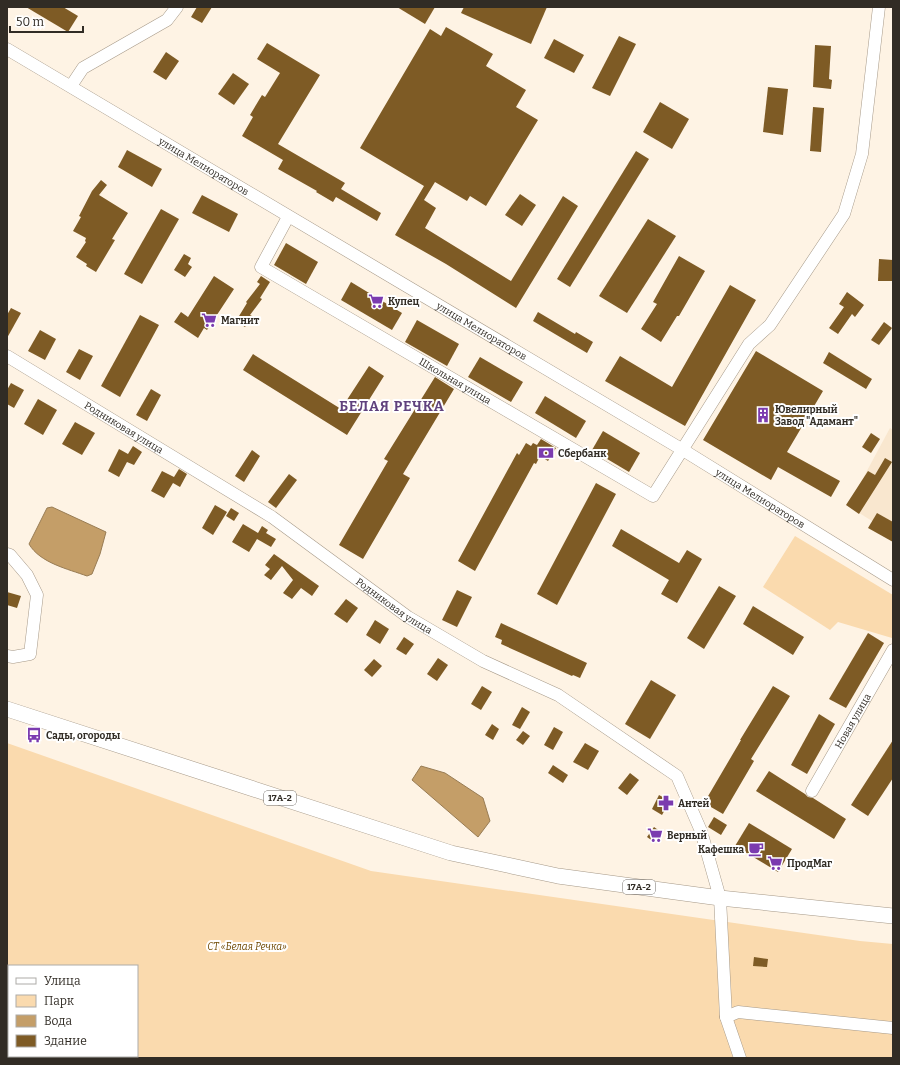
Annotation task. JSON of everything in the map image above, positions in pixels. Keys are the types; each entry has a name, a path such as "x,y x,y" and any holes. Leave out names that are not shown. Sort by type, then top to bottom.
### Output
{"main road":[{"name":"17А-2","path":"7,709 451,853 558,876 720,898 893,916"}],"street":[{"path":"71,86 83,68 167,20 177,7"},
{"path":"683,450 749,344 770,326 844,214 862,154 879,7"},
{"name":"улица Мелиораторов","path":"7,49 683,450 893,580"},
{"name":"Школьная улица","path":"288,217 261,267 653,496 683,450"},
{"name":"Родниковая улица","path":"7,356 272,517 408,618 483,661 558,695 677,776 701,831 720,898 726,1017 740,1058"},
{"path":"7,554 27,575 37,595 30,654 13,657 7,656"},
{"name":"Новая улица","path":"812,791 893,650"},
{"path":"726,1017 738,1012 893,1028"}],"shaded area":[{"path":"890,428 893,430 893,534 848,506"}],"green space":[{"path":"795,536 893,595 892,638 838,622 830,630 763,587"},
{"name":"СТ «Белая Речка»","path":"7,743 371,871 860,941 893,944 893,1058 7,1058"}],"water":[{"path":"52,507 106,532 100,554 92,574 87,576 47,561 34,551 29,544 47,508"},
{"path":"421,766 445,773 483,798 490,821 478,837 412,780"}],"building":[{"path":"26,7 63,7 78,16 68,32"},
{"path":"197,7 212,7 202,23 191,17"},
{"path":"397,7 435,7 425,24"},
{"path":"464,7 547,7 531,44 461,13"},
{"path":"446,27 493,54 486,66 526,90 516,107 538,120 486,206 470,196 467,201 435,182 424,200 436,208 425,228 511,281 563,196 578,206 516,308 446,264 395,235 424,186 360,148 430,29 441,36"},
{"path":"619,36 636,44 610,96 592,88"},
{"path":"554,39 584,55 574,73 544,58"},
{"path":"267,43 320,75 278,144 345,183 341,189 381,213 377,221 336,197 333,202 316,192 317,191 278,169 283,160 242,136 253,117 250,115 262,95 265,97 280,73 257,59"},
{"path":"815,45 831,46 829,79 832,80 831,89 813,87"},
{"path":"166,52 179,61 166,80 153,72"},
{"path":"233,73 249,84 234,105 218,94"},
{"path":"768,87 788,89 783,135 763,132"},
{"path":"660,102 689,119 672,149 643,132"},
{"path":"813,107 824,108 821,152 810,151"},
{"path":"127,150 162,169 152,187 118,167"},
{"path":"636,151 649,159 570,287 557,279"},
{"path":"101,180 107,185 99,195 128,213 112,239 115,240 96,272 76,257 86,242 86,238 73,231 81,217 79,216 92,191"},
{"path":"520,194 536,205 522,226 505,215"},
{"path":"202,195 238,214 229,232 192,213"},
{"path":"161,209 179,219 142,284 124,274"},
{"path":"648,219 676,236 627,313 599,296"},
{"path":"286,243 318,262 306,284 274,265"},
{"path":"184,254 191,258 188,264 192,267 185,277 174,270"},
{"path":"679,256 705,271 679,316 677,316 661,342 641,329 657,304 653,302"},
{"path":"879,259 893,260 893,281 878,281"},
{"path":"214,276 234,289 207,330 204,328 198,338 174,322 181,312 188,317"},
{"path":"261,276 270,282 260,298 262,299 250,315 252,316 245,327 236,321 247,303 246,302 260,284 257,282"},
{"path":"351,282 402,313 392,330 341,300"},
{"path":"730,285 756,300 685,426 605,381 620,356 672,387"},
{"path":"847,292 864,305 855,317 852,314 838,334 829,328 844,307 839,304"},
{"path":"11,308 21,313 7,338 7,315"},
{"path":"538,312 575,334 576,332 593,342 587,353 533,321"},
{"path":"140,315 159,325 120,397 101,386"},
{"path":"417,320 459,344 447,366 405,342"},
{"path":"884,322 892,328 879,345 871,340"},
{"path":"40,330 56,339 45,360 28,351"},
{"path":"79,349 93,356 80,380 66,372"},
{"name":"Ювелирный Завод \"Адамант\"","path":"756,351 823,391 787,452 840,481 831,497 778,467 771,480 703,440"},
{"path":"829,352 872,379 866,389 823,363"},
{"path":"253,354 341,409 369,366 384,376 347,435 243,370"},
{"path":"480,357 523,382 511,402 468,377"},
{"path":"435,377 454,389 403,474 410,478 363,559 339,545 388,461 384,459"},
{"path":"11,383 24,390 14,408 7,404 7,390"},
{"path":"151,389 161,395 147,421 136,415"},
{"path":"545,396 586,421 576,438 535,413"},
{"path":"38,399 57,410 43,435 24,424"},
{"path":"75,422 95,433 82,455 62,444"},
{"path":"603,431 640,453 629,472 592,450"},
{"path":"871,433 880,439 871,453 862,447"},
{"path":"541,439 556,448 548,461 540,456 536,464 534,463 475,571 458,561 517,453 519,455 526,443 531,446 533,443 537,445"},
{"path":"133,446 142,452 134,465 127,462 119,477 108,471 119,449 128,454"},
{"path":"252,450 260,456 244,482 235,476"},
{"path":"885,458 892,462 859,514 846,505 868,471 875,475"},
{"path":"179,469 187,474 180,487 173,483 164,498 151,491 162,471 174,477"},
{"path":"289,474 297,480 276,508 268,502"},
{"path":"596,483 616,494 557,605 537,594"},
{"path":"215,505 227,512 213,535 202,528"},
{"path":"231,508 239,513 234,521 226,516"},
{"path":"877,513 893,522 893,542 868,528"},
{"path":"243,524 258,533 262,526 268,530 266,533 276,539 271,547 257,539 249,552 232,542"},
{"path":"621,529 679,563 687,550 702,559 677,603 661,594 669,580 612,546"},
{"path":"274,554 319,586 312,596 301,588 292,599 283,593 293,580 282,566 271,580 264,575 270,569 265,565"},
{"path":"719,586 736,596 704,649 687,638"},
{"path":"457,590 472,597 457,627 442,620"},
{"path":"7,592 21,596 17,608 7,605"},
{"path":"346,599 358,608 347,623 334,614"},
{"path":"753,606 804,637 793,655 743,624"},
{"path":"375,620 389,629 380,644 366,635"},
{"path":"501,623 587,663 580,678 573,675 572,676 501,644 502,640 495,637"},
{"path":"868,633 884,643 846,708 829,699"},
{"path":"404,637 414,644 406,655 396,649"},
{"path":"438,658 448,665 437,681 427,674"},
{"path":"374,659 382,666 372,677 364,670"},
{"path":"651,680 676,695 650,739 625,724"},
{"path":"482,686 492,692 481,710 471,704"},
{"path":"773,686 790,696 751,759 754,761 723,814 704,803"},
{"path":"522,707 530,712 520,729 512,725"},
{"path":"819,714 835,724 807,774 791,765"},
{"path":"492,724 499,729 493,740 485,735"},
{"path":"554,727 563,732 553,750 544,745"},
{"path":"523,731 530,736 523,745 516,740"},
{"path":"893,740 893,778 868,816 851,805"},
{"path":"585,743 599,751 588,770 573,762"},
{"path":"553,765 568,775 563,783 548,773"},
{"path":"769,771 808,797 813,798 846,819 834,839 756,791"},
{"path":"630,773 639,780 627,795 618,788"},
{"path":"659,795 670,801 662,815 652,809"},
{"path":"714,817 727,825 721,835 708,827"},
{"path":"749,823 792,849 778,872 735,846"},
{"path":"654,827 661,832 654,842 647,837"},
{"path":"754,957 768,959 767,967 753,966"}],"place":[{"name":"Купец","path":"376,301"},
{"name":"Магнит","path":"209,320"},
{"name":"Ювелирный Завод \"Адамант\"","path":"763,415"},
{"name":"Сбербанк","path":"546,453"},
{"name":"Сады, огороды","path":"34,735"},
{"name":"Антей","path":"666,803"},
{"name":"Верный","path":"655,835"},
{"name":"Кафешка","path":"756,849"},
{"name":"ПродМаг","path":"775,863"}],"district":[{"name":"БЕЛАЯ РЕЧКА","path":"392,406"}]}
